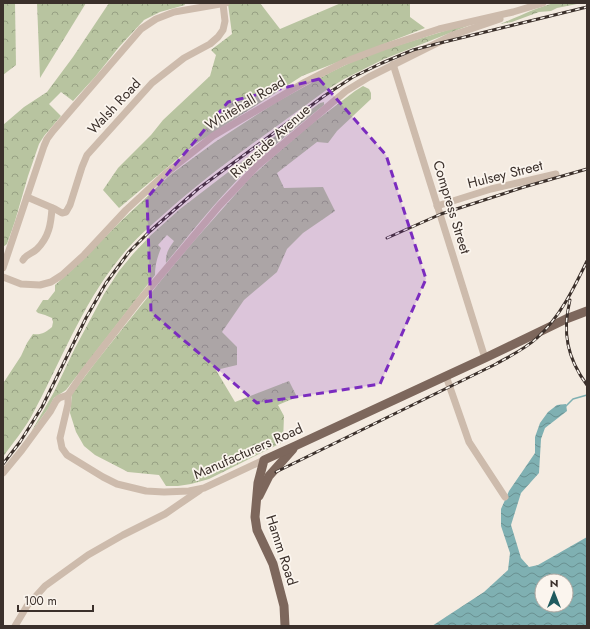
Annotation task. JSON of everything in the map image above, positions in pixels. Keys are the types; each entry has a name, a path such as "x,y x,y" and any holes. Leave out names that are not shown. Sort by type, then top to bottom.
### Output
{"main road":[{"name":"Manufacturers Road","path":"264,460 566,319 587,311"},
{"path":"255,505 269,476 296,446"},
{"name":"Hamm Road","path":"264,460 258,483 255,517 257,530 273,564 284,606 285,626"}],"street":[{"path":"3,268 48,139 108,66 141,29 156,18 174,12 224,3"},
{"name":"Walsh Road","path":"27,197 62,213 66,212 70,205 87,155 152,83 184,58 210,44 218,37 223,30 225,21 224,3"},
{"name":"Whitehall Road","path":"3,277 21,284 40,285 51,282 62,275 84,255 126,210 165,174 213,136 305,82 344,62 439,29 513,12 543,3"},
{"name":"Riverside Avenue","path":"68,395 83,373 139,302 219,206 257,166 346,91 369,77 453,35 494,21 513,12"},
{"name":"Compress Street","path":"393,64 485,358"},
{"name":"Hulsey Street","path":"437,206 491,189 556,174"},
{"path":"23,260 26,255 36,250 47,236 51,222 52,208"},
{"path":"446,376 469,442 505,497"},
{"path":"3,474 50,412 56,401 59,398 68,395"},
{"name":"Manufacturers Road","path":"68,395 68,404 60,438 62,448 67,455 103,478 117,484 146,491 189,491 204,488 264,460"},
{"path":"15,626 27,606 45,586 88,555 123,535 165,514 204,488"}],"highlighted area":[{"path":"319,79 386,155 426,279 380,384 257,403 151,312 147,198 228,102"}],"green space":[{"path":"3,3 15,3 16,65 3,75"},
{"path":"37,3 86,3 40,78"},
{"path":"109,3 184,3 185,5 160,12 144,20 73,101 61,92 49,104 61,116 39,144 7,244 3,247 3,125 24,107 47,92 73,57"},
{"path":"260,3 280,29 341,3 410,3 410,17 425,28 302,76 194,145 119,208 103,190 118,168 151,135 163,120 210,76 216,55 211,50 232,34 228,4"},
{"path":"554,3 582,3 557,8 551,11 539,12 512,22 500,24 533,10"},
{"path":"470,25 384,59 344,79 325,91 203,181 146,230 119,259 93,296 31,417 3,457 4,382 33,334 43,333 52,327 52,318 36,311 43,300 48,300 55,291 55,285 170,175 215,142 275,103 331,72 356,60 383,50 451,29"},
{"path":"363,86 369,89 371,99 337,131 328,143 317,142 277,173 284,188 323,187 335,211 303,233 287,249 277,272 244,300 222,332 237,347 237,365 216,370 235,402 289,381 297,397 278,405 284,416 283,442 209,479 178,486 166,486 159,475 128,472 95,455 84,446 76,432 70,413 72,394 163,278 249,179 309,126"},
{"path":"324,102 324,105 240,177 211,208 166,263 167,254 174,241 167,235 158,245 161,248 156,262 155,275 66,390 54,398 31,432 54,392 75,348 104,294 119,271 133,254 151,235 180,209 283,130 320,103"}],"water":[{"path":"566,404 567,411 545,428 541,439 539,473 521,493 511,525 521,558 529,567 538,565 587,537 587,626 432,626 484,592 508,570 510,553 501,526 501,509 509,491 535,453 535,437 540,423 548,412 557,405"}],"waterway":[{"path":"566,406 573,399 587,395"}],"railway":[{"path":"3,464 20,442 42,407 86,318 106,283 129,252 149,232 198,189 324,96 353,77 382,63 413,50 587,7"},
{"path":"387,238 441,214 524,187 587,169"},
{"path":"276,472 496,364 528,346 545,330 560,312 572,292 587,261"},
{"path":"570,300 566,323 568,344 575,365 587,385"}]}
